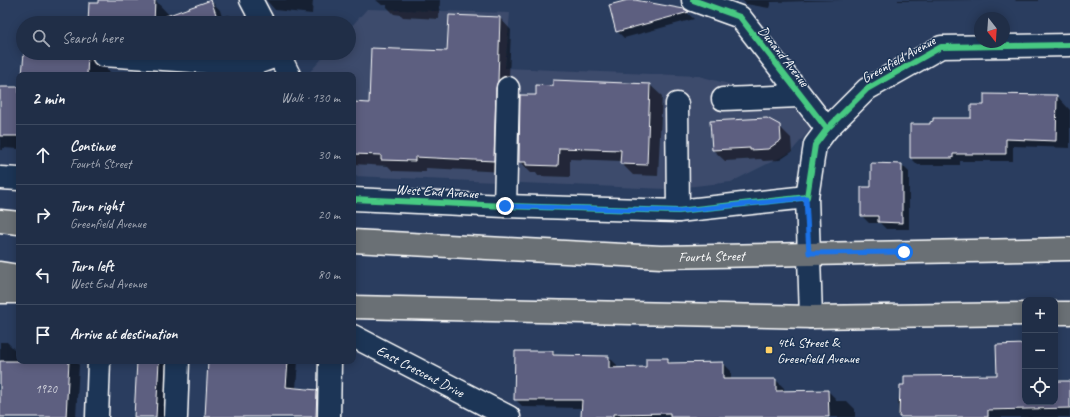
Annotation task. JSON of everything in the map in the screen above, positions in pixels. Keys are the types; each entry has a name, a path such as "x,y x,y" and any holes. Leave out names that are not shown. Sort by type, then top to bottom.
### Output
{"main road":[{"path":"0,221 16,223"},
{"path":"0,227 16,226"},
{"name":"Fourth Street","path":"356,241 661,257 1070,249"},
{"path":"0,273 16,276"},
{"path":"0,292 16,292"},
{"path":"356,307 811,317 1022,314"},
{"path":"1058,313 1070,313"}],"street":[{"path":"251,0 259,16"},
{"name":"Dunand Avenue","path":"693,0 740,17 827,129"},
{"name":"Greenfield Avenue","path":"811,317 806,198 814,145 827,129 867,89 941,47 1070,45"},
{"path":"177,60 237,64 260,62 264,60"},
{"path":"281,60 287,72"},
{"path":"505,206 508,88"},
{"path":"723,99 800,96"},
{"path":"677,104 678,211"},
{"path":"0,178 16,179"},
{"name":"West End Avenue","path":"356,199 505,206 678,211 806,198"},
{"name":"East Crescent Drive","path":"356,338 509,417"},
{"path":"97,417 99,364"},
{"path":"176,417 178,364"},
{"path":"328,417 330,364"}],"shaded area":[{"path":"367,9 510,13 505,68 699,76 795,102 814,125 791,152 731,182 667,189 356,176 356,72 310,72 321,60 356,60 356,21"}],"building":[{"path":"98,0 155,0 154,16 88,16 89,3 98,3"},
{"path":"211,0 217,16 166,16"},
{"path":"628,0 684,9 689,12 616,32 609,5"},
{"path":"449,15 500,17 494,161 415,157 415,161 381,160 381,155 356,154 356,102 369,103 371,48 447,51"},
{"path":"23,60 88,60 87,72 22,72"},
{"path":"553,80 650,84 647,165 620,164 621,150 559,148 558,166 526,165 526,162 519,162 520,95 536,95 536,85 553,86"},
{"path":"0,87 16,87 16,136 0,136"},
{"path":"984,94 1057,95 1056,141 1006,139 1006,154 953,154 953,158 910,158 910,124 930,124 930,122 933,121 933,118 971,118 971,105 984,105"},
{"path":"767,118 780,125 781,140 768,149 750,150 750,148 712,150 710,121"},
{"path":"871,163 902,164 902,223 878,222 878,216 861,216 861,187 871,187"},
{"path":"1022,344 1022,405 1058,405 1058,381 1070,381 1070,408 988,410 988,417 899,417 900,385 904,385 904,376 997,375 996,345"},
{"path":"515,351 553,351 553,355 609,356 609,368 646,367 646,358 668,358 668,363 723,362 723,379 776,379 776,391 828,390 829,417 670,417 670,413 613,414 613,417 581,417 582,400 514,400"},
{"path":"0,361 16,361 16,364 69,364 66,417 0,417"},
{"path":"137,364 159,364 156,417 134,417"},
{"path":"208,364 288,364 286,387 317,390 316,417 205,417"}],"cycle path":[{"path":"693,0 740,17 827,129"},
{"path":"356,199 505,206 678,211 807,197 815,145 827,129 867,89 941,47 1070,45"}],"place":[{"name":"4th Street & Greenfield Avenue","path":"769,350"}],"route":[{"path":"505,206 678,211 806,198 809,253 904,252"}]}
